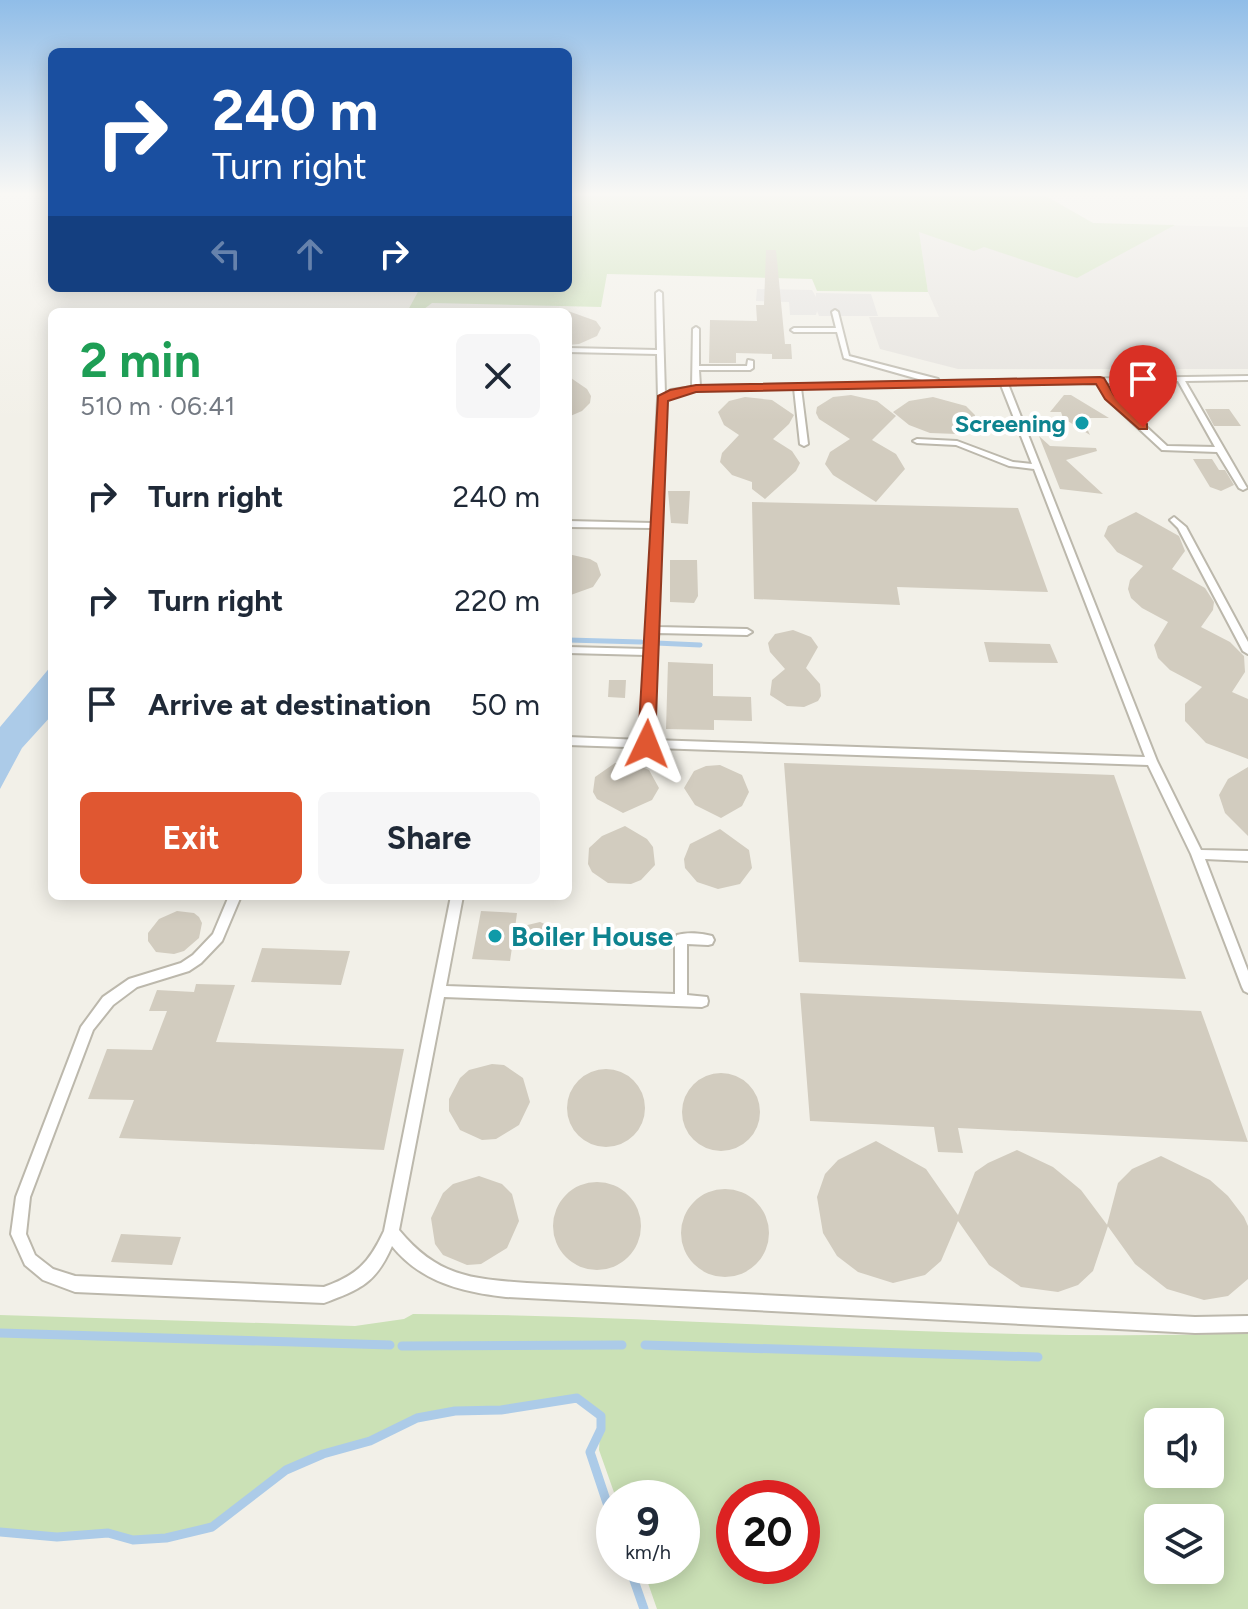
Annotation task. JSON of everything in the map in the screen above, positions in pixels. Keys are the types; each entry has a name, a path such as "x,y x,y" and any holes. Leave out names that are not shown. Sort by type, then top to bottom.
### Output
{"lane":[{"path":"647,744 662,399 659,293"},
{"path":"835,312 846,357 933,379 937,384"},
{"path":"696,329 696,388"},
{"path":"794,330 839,330"},
{"path":"572,350 661,352"},
{"path":"696,368 750,368 750,361"},
{"path":"662,399 674,392 696,388 1248,378"},
{"path":"1180,379 1243,488"},
{"path":"1100,380 1110,397 1165,448 1220,450"},
{"path":"1004,383 1152,761 1197,854 1248,987"},
{"path":"797,386 804,444"},
{"path":"917,440 957,443 1012,464 1037,467"},
{"path":"1174,520 1182,527 1248,651"},
{"path":"572,524 655,526"},
{"path":"651,630 747,632"},
{"path":"572,650 650,652"},
{"path":"572,741 1152,761"},
{"path":"1197,854 1248,856"},
{"path":"233,900 218,937 197,959 185,967 133,983 108,1001 88,1027 23,1197 18,1234 30,1260 48,1275 75,1284 324,1295 353,1285 376,1266 391,1232 456,900"},
{"path":"681,1000 681,939 708,940"},
{"path":"439,991 702,1001"},
{"path":"391,1232 407,1254 434,1274 476,1288 1195,1325 1248,1324"}],"shaded area":[{"path":"925,271 1248,271 1248,369 958,369 880,349 869,317 939,317 928,292"},
{"path":"757,289 812,290 816,297 816,293 871,294 878,316 819,316 817,311 816,315 790,315 789,302 756,301"}],"green space":[{"path":"572,271 925,271 928,292 817,291 812,279 607,274 601,307 432,303 425,308 409,308 418,292 572,292"},
{"path":"1056,271 1090,271 1077,278"},
{"path":"413,1314 935,1332 1248,1333 1248,1609 657,1609 648,1584 700,1584 700,1480 610,1480 599,1450 601,1416 577,1398 501,1410 455,1411 417,1418 370,1441 323,1454 286,1470 212,1527 166,1538 133,1540 108,1533 57,1537 0,1532 0,1315 355,1326 404,1319"}],"water":[{"path":"48,670 48,719 22,748 0,789 0,727"}],"building":[{"path":"765,271 778,271 785,344 791,344 792,359 772,359 772,354 736,353 736,363 709,363 710,320 757,321 756,305 764,305"},
{"path":"572,312 596,321 601,328 597,336 572,345"},
{"path":"572,379 587,389 591,396 590,403 572,415"},
{"path":"851,395 877,401 896,416 872,440 896,454 905,469 876,502 833,475 825,464 830,452 850,439 819,419 817,407 833,397"},
{"name":"Screening","path":"1064,395 1071,395 1109,418 1082,418 1090,435 1063,418 1061,412 1050,412"},
{"path":"745,397 772,400 794,415 773,439 792,451 800,463 796,471 765,499 752,489 752,482 732,475 720,462 722,453 739,435 724,425 718,412 729,401"},
{"path":"933,397 966,406 975,415 974,424 957,434 930,433 909,425 893,412 909,401"},
{"path":"1205,409 1229,409 1241,426 1214,426"},
{"path":"1039,436 1050,446 1096,448 1097,451 1066,460 1103,494 1060,489"},
{"path":"1193,459 1212,459 1219,470 1225,470 1234,485 1221,491 1210,487"},
{"path":"668,491 690,491 688,524 671,523"},
{"path":"752,502 1018,508 1048,592 897,587 900,605 754,599"},
{"path":"1136,512 1179,536 1185,551 1172,569 1205,588 1214,602 1213,610 1201,627 1230,642 1244,656 1245,672 1232,692 1248,699 1248,759 1206,743 1185,721 1185,704 1202,687 1170,670 1158,658 1154,645 1168,622 1142,608 1131,598 1128,589 1130,580 1143,566 1117,552 1104,536 1108,526"},
{"path":"572,555 597,563 601,575 593,587 572,595"},
{"path":"670,560 697,560 698,596 694,603 670,602"},
{"path":"793,630 811,637 818,647 806,668 820,684 821,696 818,701 804,707 787,706 770,695 772,680 785,669 770,652 768,643 775,634"},
{"path":"984,642 1050,644 1058,663 989,662"},
{"path":"668,662 713,664 713,696 751,697 752,721 714,720 714,730 666,729"},
{"path":"609,680 626,680 625,698 608,697"},
{"path":"615,763 633,763 649,770 659,788 652,800 623,813 597,799 593,792 595,777"},
{"path":"784,763 1114,775 1186,979 799,962"},
{"path":"720,765 742,775 749,792 742,806 721,818 695,805 684,788 694,771"},
{"path":"1248,767 1248,836 1225,813 1219,795 1228,779"},
{"path":"625,826 647,839 653,847 655,865 641,880 631,884 608,883 592,872 588,864 589,848 602,836"},
{"path":"720,829 749,850 752,868 740,884 718,889 697,882 685,868 684,859 690,844"},
{"path":"177,911 194,913 199,917 202,923 199,938 184,951 174,954 156,952 148,941 148,933 159,919"},
{"name":"Boiler House","path":"481,911 517,913 515,928 540,922 547,925 548,934 535,941 514,934 510,961 472,959"},
{"path":"262,948 350,951 341,985 251,982"},
{"path":"196,984 235,985 216,1042 404,1049 384,1150 119,1138 134,1100 88,1099 107,1049 152,1050 167,1011 149,1011 157,990 194,992"},
{"path":"800,993 1201,1011 1248,1142 958,1128 963,1153 938,1152 934,1127 810,1121"},
{"path":"492,1064 504,1065 523,1078 530,1102 519,1125 496,1139 482,1140 460,1130 449,1111 449,1099 460,1078 469,1070"},
{"path":"606,1069 621,1072 634,1080 642,1093 645,1108 642,1123 634,1136 621,1144 606,1147 591,1144 578,1136 570,1123 567,1108 570,1093 578,1080 591,1072"},
{"path":"713,1073 729,1073 743,1079 754,1090 760,1112 754,1134 743,1145 729,1151 713,1151 699,1145 688,1134 682,1120 682,1104 688,1090 699,1079"},
{"path":"876,1141 926,1169 958,1215 975,1172 988,1163 1017,1150 1053,1167 1081,1190 1108,1226 1093,1271 1078,1285 1058,1292 1021,1287 989,1265 958,1221 941,1261 925,1275 893,1283 858,1272 837,1256 823,1233 817,1197 825,1174 838,1160"},
{"path":"1161,1156 1210,1180 1228,1196 1244,1217 1248,1226 1248,1279 1228,1296 1204,1300 1167,1289 1135,1264 1107,1225 1118,1183 1132,1169"},
{"path":"479,1176 502,1184 512,1194 519,1221 507,1248 481,1264 467,1265 443,1255 435,1244 431,1218 443,1193 453,1184"},
{"path":"597,1182 614,1185 628,1195 638,1209 641,1226 638,1243 628,1257 614,1267 597,1270 580,1267 566,1257 556,1243 553,1226 556,1209 566,1195 580,1185"},
{"path":"725,1189 750,1196 762,1208 769,1233 762,1258 750,1270 725,1277 700,1270 688,1258 681,1233 688,1208 700,1196"},
{"path":"121,1234 181,1237 172,1265 111,1262"}],"waterway":[{"path":"572,640 641,642"},
{"path":"656,643 700,645"},
{"path":"0,1333 390,1345"},
{"path":"402,1346 622,1345"},
{"path":"645,1345 1038,1357"},
{"path":"0,1532 57,1537 108,1533 133,1540 166,1538 212,1527 286,1470 323,1454 370,1441 417,1418 455,1411 501,1410 577,1398 601,1416 601,1429 590,1452 599,1480"},
{"path":"635,1584 644,1609"}],"place":[{"name":"Screening","path":"1082,423"},
{"name":"Boiler House","path":"495,936"}],"route":[{"path":"647,744 662,399 674,392 696,388 1100,380 1110,397 1143,427"}]}
